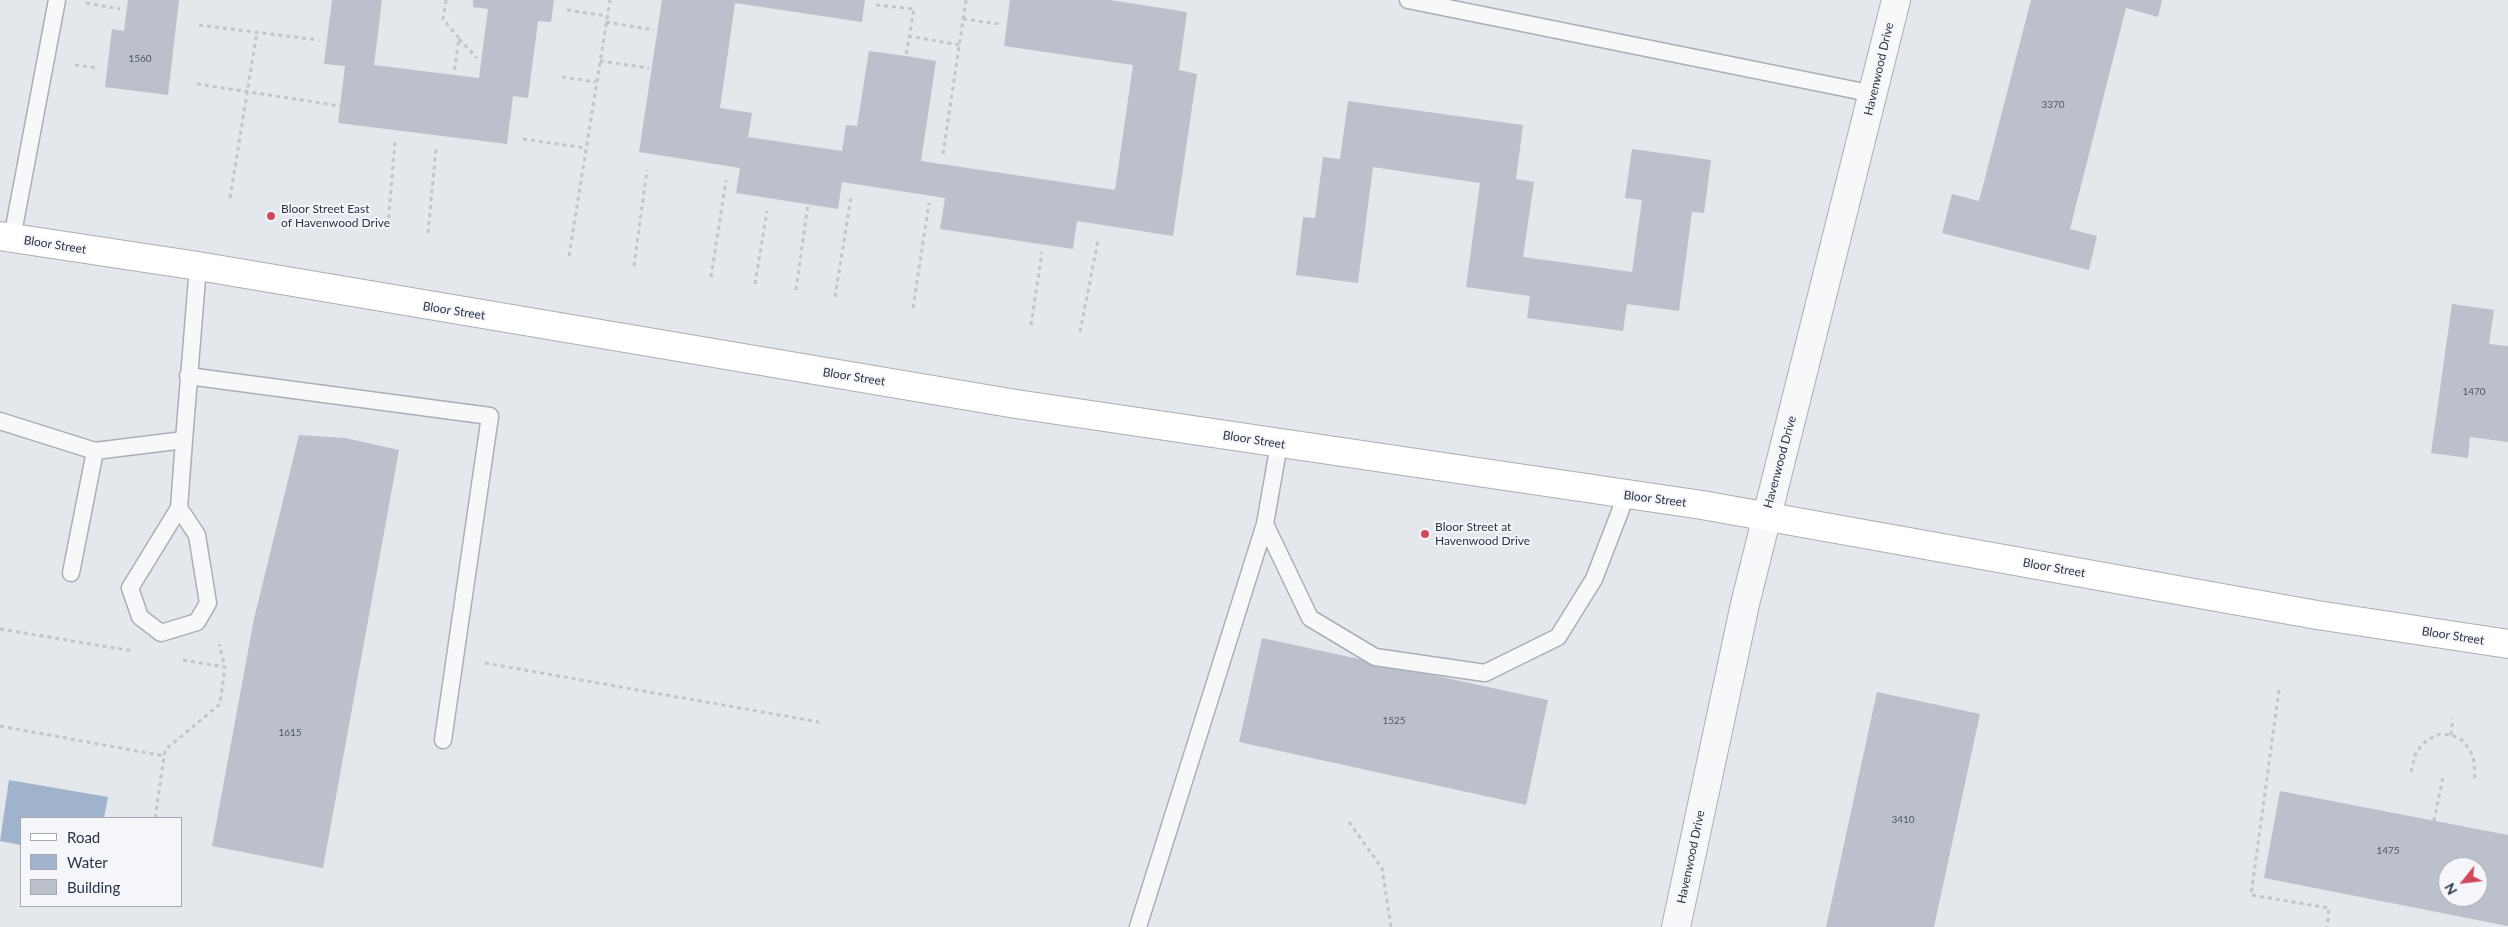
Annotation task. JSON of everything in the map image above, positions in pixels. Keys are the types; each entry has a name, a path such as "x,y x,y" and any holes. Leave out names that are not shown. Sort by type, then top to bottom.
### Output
{"main road":[{"name":"Bloor Street","path":"6,237 198,266 1016,404 1766,516 2317,615 2508,644"}],"street":[{"name":"Havenwood Drive","path":"1676,927 1766,516 1874,94 1896,0"}],"lane":[{"path":"6,237 57,0"},
{"path":"1408,0 1874,94"},
{"path":"179,508 197,535 208,602 197,622 161,633 140,617 130,588 179,508 198,266"},
{"path":"188,376 490,416 443,740"},
{"path":"0,421 95,451 184,440"},
{"path":"1138,927 1265,524 1279,444"},
{"path":"71,573 95,451"},
{"path":"1265,524 1310,618 1375,657 1485,673 1558,637 1594,580 1626,496"}],"path":[{"path":"446,0 443,18 477,58"},
{"path":"569,256 610,0"},
{"path":"943,154 966,0"},
{"path":"82,2 120,9"},
{"path":"876,5 914,9 906,56"},
{"path":"567,10 607,16"},
{"path":"964,19 1000,24"},
{"path":"606,22 654,30"},
{"path":"200,25 319,40"},
{"path":"230,198 249,92 257,32"},
{"path":"908,36 960,45"},
{"path":"454,72 459,38"},
{"path":"600,61 649,68"},
{"path":"562,77 596,82"},
{"path":"197,84 340,106"},
{"path":"523,138 586,148"},
{"path":"388,226 395,141"},
{"path":"428,233 436,148"},
{"path":"634,266 647,170"},
{"path":"712,277 726,180"},
{"path":"835,296 851,197"},
{"path":"914,308 929,203"},
{"path":"796,290 808,204"},
{"path":"755,284 767,211"},
{"path":"1080,332 1098,240"},
{"path":"1031,326 1042,252"},
{"path":"454,658 819,722"},
{"path":"156,817 165,750 220,704 225,666"},
{"path":"2279,690 2251,895 2329,908 2327,927"},
{"path":"2451,735 2453,718"},
{"path":"0,726 164,756"},
{"path":"2410,772 2416,752 2427,740 2440,734 2451,735 2462,740 2470,750 2474,761 2475,781"},
{"path":"2434,821 2443,777"},
{"path":"1349,822 1382,868 1392,927"}],"water":[{"path":"9,780 108,797 104,817 20,817 20,845 0,841"}],"building":[{"path":"128,0 179,0 168,95 105,87 112,29 124,31"},
{"path":"332,0 382,0 374,65 479,78 488,9 473,7 473,0 554,0 551,22 538,21 528,98 513,96 507,144 338,123 345,66 324,64"},
{"path":"662,0 865,0 862,22 735,3 720,108 752,113 748,137 842,151 846,125 857,126 869,51 906,56 936,61 921,161 1115,190 1133,65 1004,46 1010,0 1110,0 1187,12 1179,70 1197,74 1173,236 1077,221 1073,249 940,229 945,198 842,182 838,209 736,193 740,168 639,152"},
{"path":"2031,0 2162,0 2158,17 2126,8 2070,229 2097,236 2089,270 1942,233 1952,194 1979,201"},
{"path":"1348,101 1523,125 1516,179 1534,182 1523,257 1632,272 1642,200 1625,198 1632,149 1711,160 1704,213 1692,212 1679,311 1627,304 1623,331 1527,318 1530,296 1466,287 1480,183 1373,167 1358,283 1296,275 1303,217 1315,218 1323,157 1340,159"},
{"path":"2452,304 2494,310 2489,344 2508,346 2508,442 2470,437 2468,458 2431,453"},
{"path":"299,435 345,438 399,450 323,868 212,846 254,619"},
{"path":"1262,638 1548,700 1526,805 1239,742"},
{"path":"1877,692 1980,714 1934,927 1826,927"},
{"path":"2280,791 2508,835 2508,926 2264,878"}],"place":[{"name":"Bloor Street East of Havenwood Drive","path":"271,216"},
{"name":"Bloor Street at Havenwood Drive","path":"1425,534"}]}
